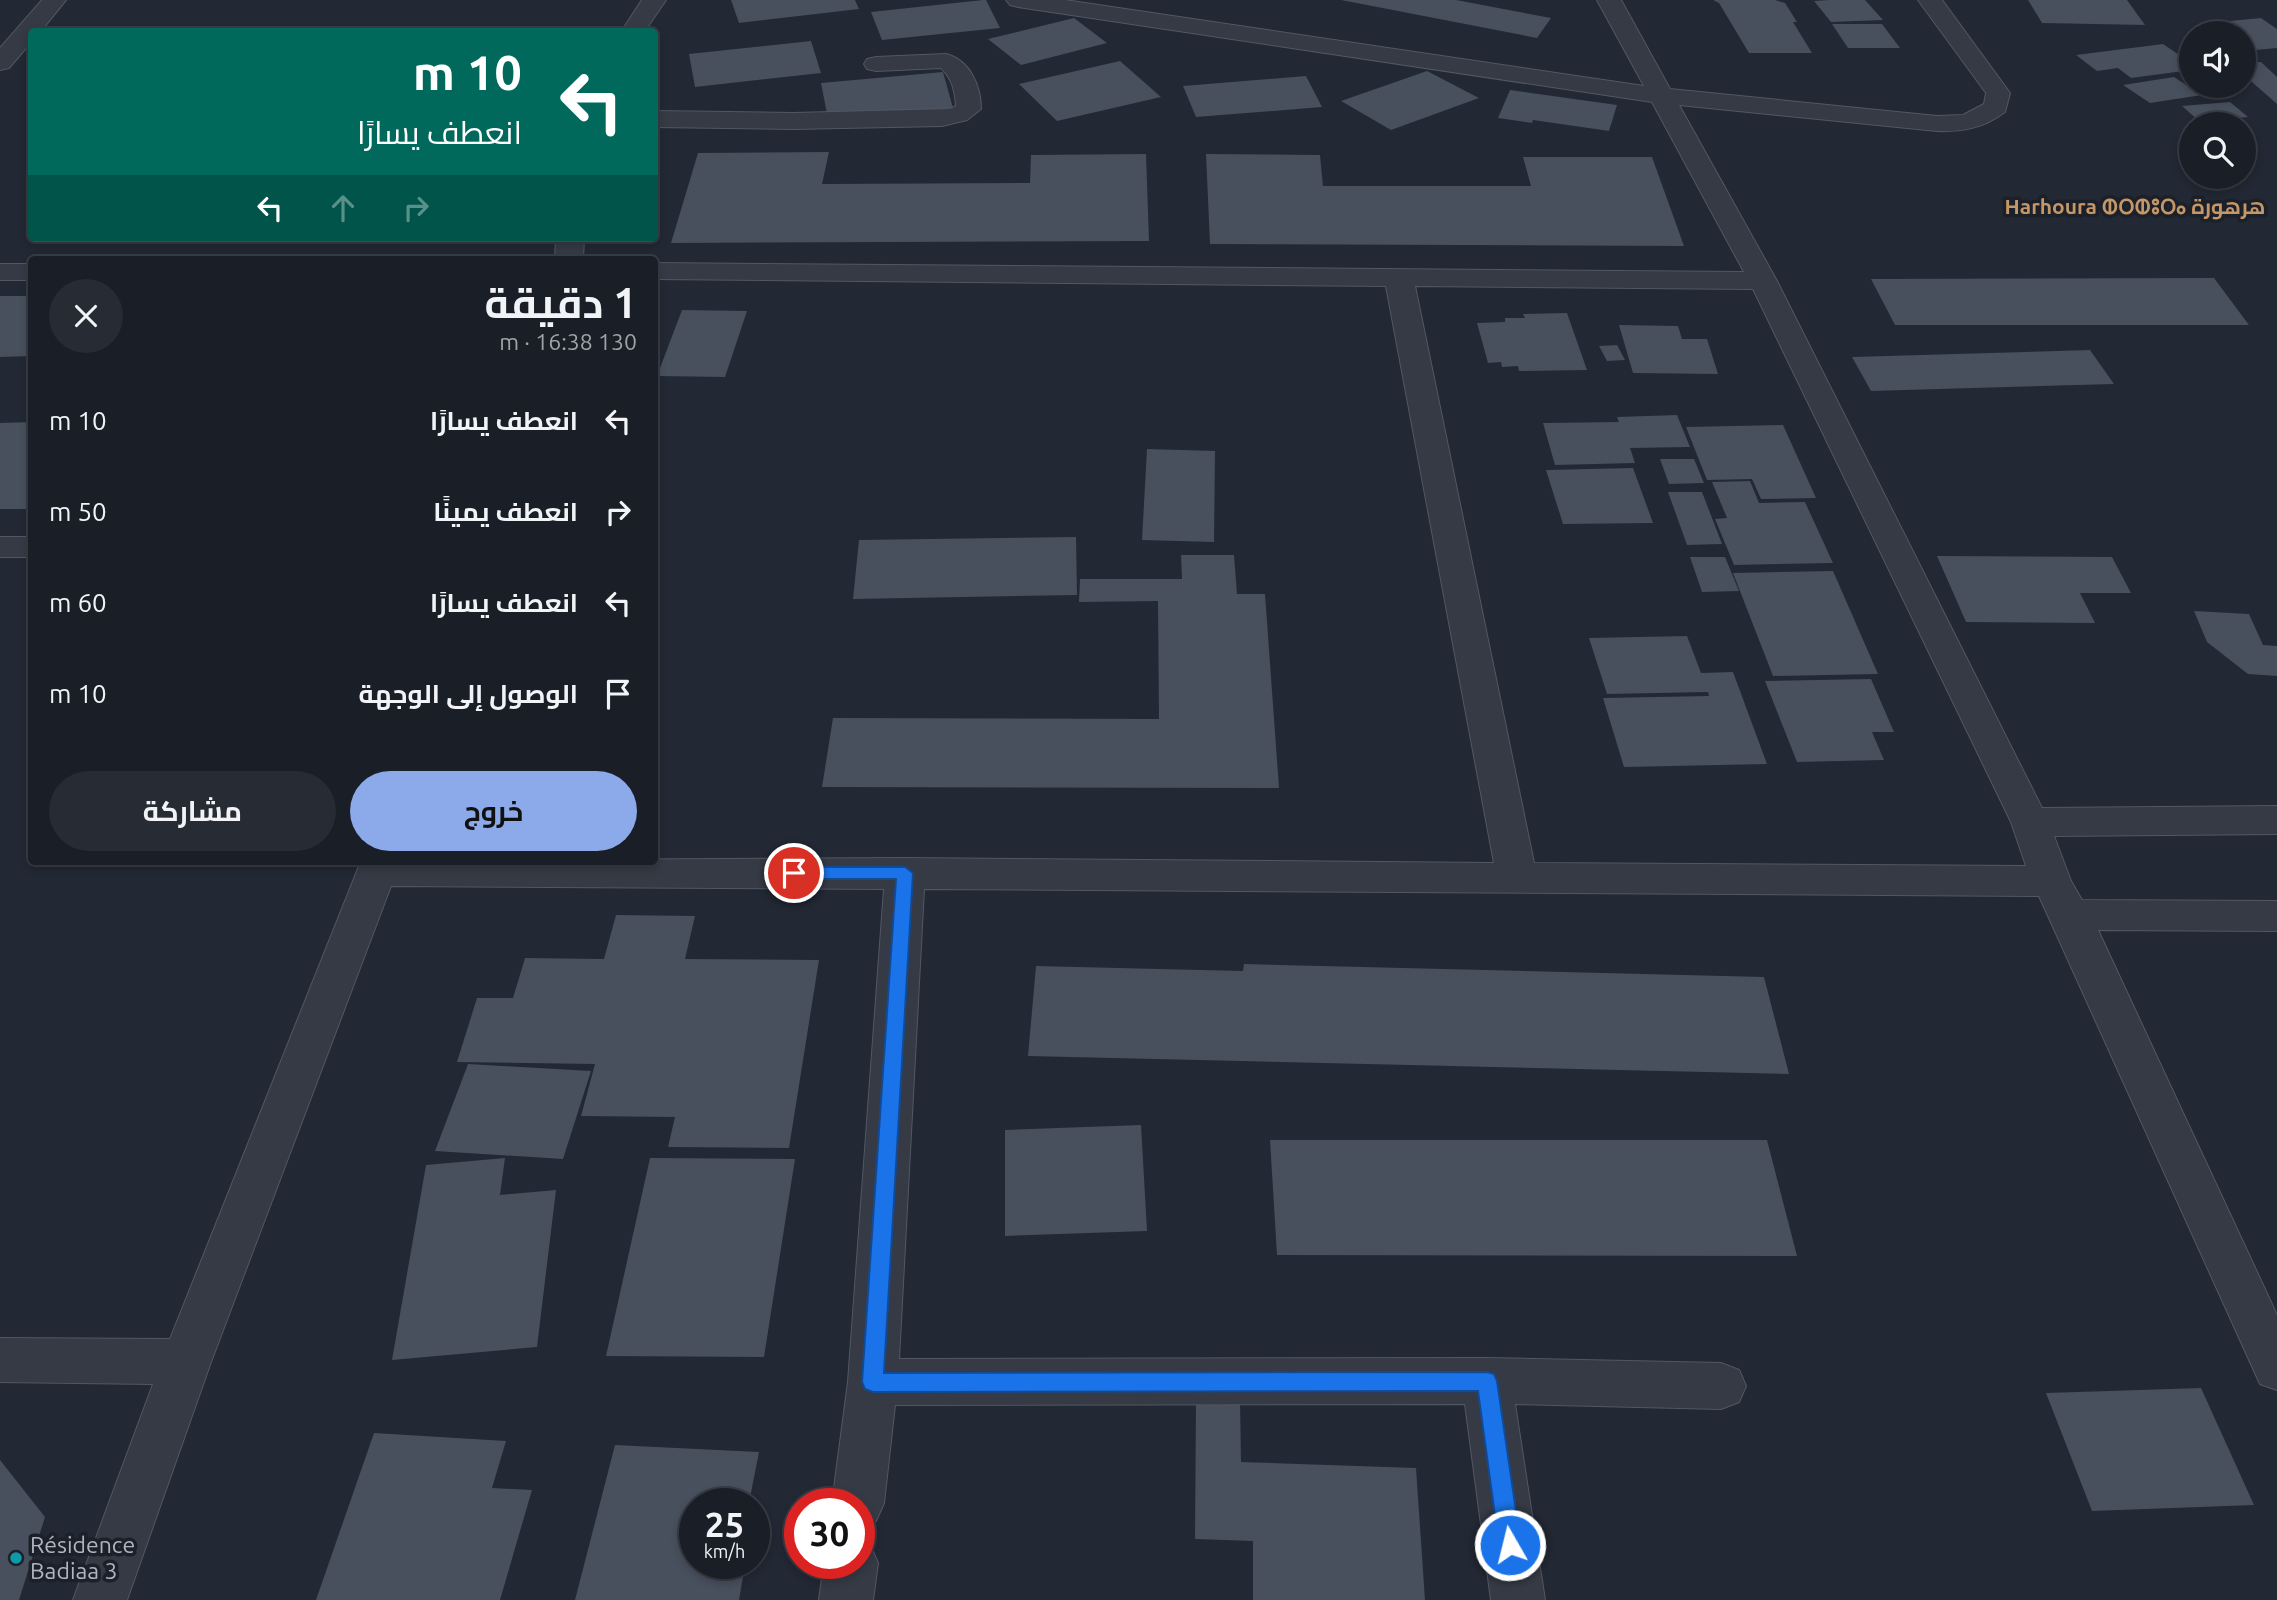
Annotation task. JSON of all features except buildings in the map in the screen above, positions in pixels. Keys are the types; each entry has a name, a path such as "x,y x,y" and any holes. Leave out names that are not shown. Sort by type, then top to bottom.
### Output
{"street":[{"path":"30,28 54,0"},
{"path":"635,28 654,0"},
{"path":"1018,0 1661,96 1914,122 1954,124 1981,120 1996,107 1998,93 1930,0"},
{"path":"1609,0 1763,281 2030,822 2061,898 2277,1367"},
{"path":"0,63 28,30"},
{"path":"658,119 793,121 943,118 958,115 968,109 969,95 954,65 946,61 876,64"},
{"path":"658,271 1763,281"},
{"path":"0,272 28,272"},
{"path":"1399,279 1517,878"},
{"path":"0,547 28,547"},
{"path":"2030,822 2277,820"},
{"path":"100,1600 186,1362 379,866 1517,878 2061,898 2277,916"},
{"path":"860,1488 873,1382 905,873"},
{"path":"0,1360 186,1362"},
{"path":"873,1382 1487,1381 1721,1386"},
{"path":"1487,1381 1518,1600"},
{"path":"846,1600 849,1579"}],"place":[{"name":"Résidence Badiaa 3","path":"16,1558"}],"district":[{"name":"Harhoura ⵀⵔⵀⵓⵔⴰ هرهورة","path":"2135,207"}],"route":[{"path":"794,873 905,873 873,1382 1487,1381 1510,1545"}]}
